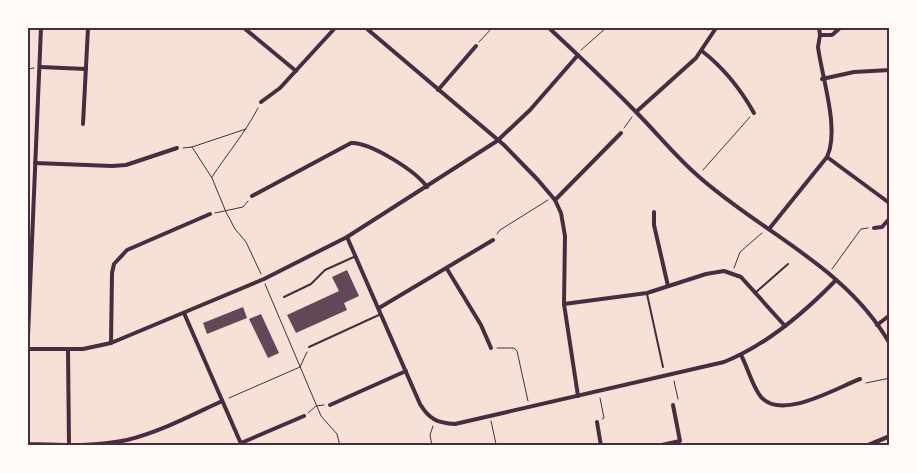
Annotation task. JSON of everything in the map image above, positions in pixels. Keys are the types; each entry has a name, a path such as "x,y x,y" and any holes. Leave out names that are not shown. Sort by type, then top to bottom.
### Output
{"street":[{"path":"28,336 41,28"},
{"path":"83,124 88,28"},
{"path":"244,28 296,71"},
{"path":"261,102 280,88 335,28"},
{"path":"366,28 497,141 538,180 554,199 561,213 565,236 564,304 578,396"},
{"path":"549,28 578,54 697,176 836,280 877,325 890,344"},
{"path":"636,112 702,51 716,28"},
{"path":"769,229 827,157 832,147 833,126 822,79 818,47 819,28"},
{"path":"820,35 832,35 840,28"},
{"path":"438,90 476,46"},
{"path":"702,51 726,71 739,87 754,113"},
{"path":"28,349 68,350 111,343 264,280 347,237 497,141 525,116 578,54"},
{"path":"40,67 86,69"},
{"path":"822,79 854,72 890,70"},
{"path":"554,199 620,132"},
{"path":"252,196 351,143 366,145 410,172 427,187"},
{"path":"35,163 126,165 177,148"},
{"path":"827,157 888,202 890,206"},
{"path":"654,212 654,225 668,286"},
{"path":"111,343 112,273 120,256 127,250 210,214"},
{"path":"874,228 882,227 890,218"},
{"path":"347,237 420,404 427,415 434,421 455,424 706,368 741,355 785,326 836,280"},
{"path":"379,308 493,240"},
{"path":"447,269 481,325 491,348"},
{"path":"564,304 647,293 716,272 733,273 741,277 785,326"},
{"path":"184,313 242,444 304,416"},
{"path":"877,325 890,315"},
{"path":"68,350 69,445"},
{"path":"741,355 758,393 763,399 776,405 803,401 828,394 860,379"},
{"path":"330,405 406,371"},
{"path":"28,444 69,445 108,443 146,434 222,401"},
{"path":"657,446 680,440 673,405"},
{"path":"597,422 601,446"},
{"path":"866,446 890,436"}],"lane":[{"path":"284,297 311,284 324,270 356,256"},
{"path":"755,293 788,264"},
{"path":"647,293 664,367"},
{"path":"309,347 381,314"}],"path":[{"path":"476,46 492,28"},
{"path":"578,54 606,28"},
{"path":"212,178 230,148 246,129 261,102"},
{"path":"620,132 636,112"},
{"path":"697,176 754,113"},
{"path":"177,148 192,147 246,129"},
{"path":"192,147 212,178 235,229 246,242 264,280 316,406 321,416 337,434 340,446"},
{"path":"210,214 243,207 252,196"},
{"path":"493,240 500,230 554,199"},
{"path":"829,274 861,229 874,228"},
{"path":"733,273 740,252 759,234 769,229"},
{"path":"222,401 300,367 309,347"},
{"path":"491,348 510,347 517,351 529,407"},
{"path":"672,376 678,399 673,405"},
{"path":"860,379 866,383 890,378"},
{"path":"597,422 604,418 598,392"},
{"path":"304,416 316,406 330,405"},
{"path":"488,416 496,444 499,446"},
{"path":"432,446 430,435 434,421"}],"building":[{"path":"347,270 359,296 344,303 347,310 296,333 287,315 339,291 332,277"},
{"path":"243,307 247,318 207,334 203,323"},
{"path":"261,314 279,353 268,358 249,319"}]}
